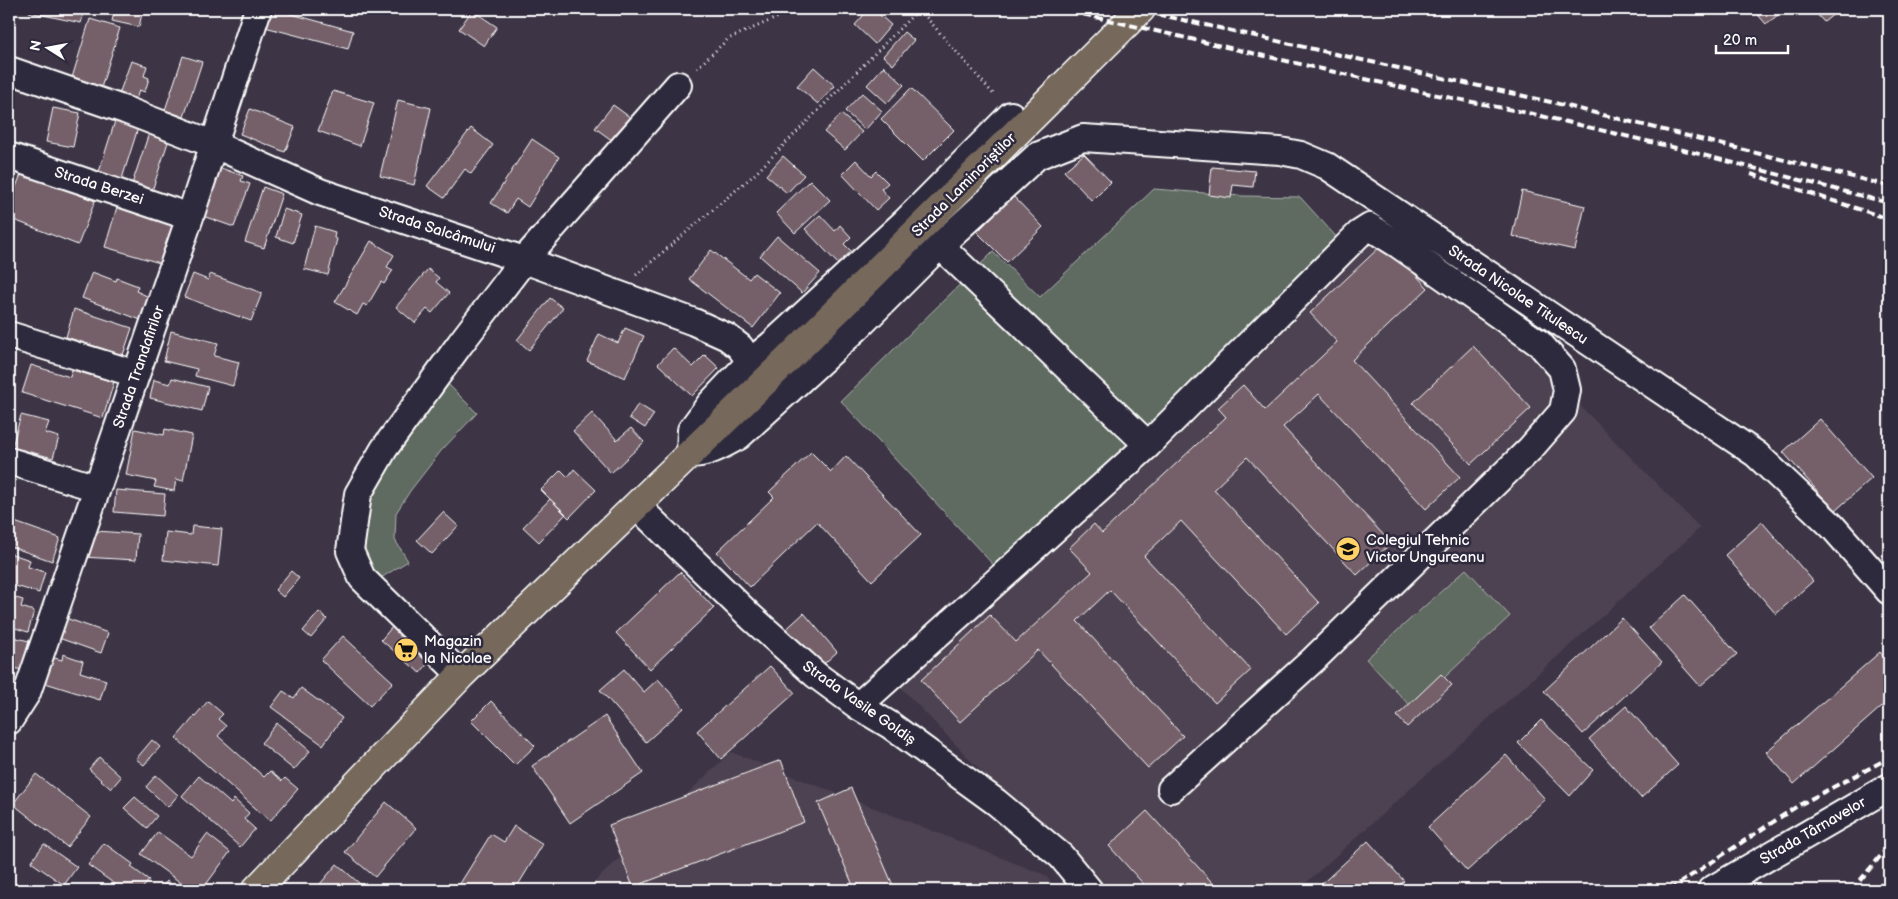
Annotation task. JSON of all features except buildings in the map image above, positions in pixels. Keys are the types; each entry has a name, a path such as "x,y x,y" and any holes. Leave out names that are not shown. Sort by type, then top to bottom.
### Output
{"main road":[{"name":"Strada Laminoriștilor","path":"256,890 461,675 786,361 930,236 1141,9"}],"street":[{"name":"Strada Trandafirilor","path":"9,721 18,690 97,488 190,217 258,9"},
{"name":"Strada Salcâmului","path":"9,70 125,110 213,144 320,192 524,260 694,322 728,337 740,347 750,362"},
{"path":"461,675 362,578 350,551 358,494 384,449 524,260 678,85"},
{"path":"1010,114 907,220 750,362 710,404 692,430 690,454 701,454 717,449 739,436 856,329 930,236 1148,445"},
{"name":"Strada Nicolae Titulescu","path":"930,236 1037,156 1083,138 1280,151 1300,155 1326,166 1756,454 1832,526 1889,591"},
{"name":"Strada Berzei","path":"9,156 190,217"},
{"path":"858,706 1148,445 1359,234 1370,227 1399,244 1540,344 1562,369 1567,390 1563,411 1530,449 1313,660 1171,789"},
{"path":"9,335 136,374"},
{"path":"9,461 97,488"},
{"name":"Strada Vasile Goldiș","path":"636,506 790,653 858,706 890,725 996,802 1061,856 1089,890"},
{"name":"Strada Târnavelor","path":"1711,890 1889,787"}],"path":[{"path":"678,85 728,39 797,9"},
{"path":"614,293 755,174 919,10 1010,114"}],"shaded area":[{"path":"1154,189 1242,196 1300,197 1341,242 998,570 841,401 993,252 1040,297"},
{"name":"Colegiul Tehnic Victor Ungureanu","path":"1382,204 1700,528 1298,890 1095,890 889,675"},
{"path":"445,381 477,413 441,451 410,491 396,513 395,540 408,561 376,581 359,543 364,505 378,473"},
{"path":"1466,569 1510,616 1412,708 1366,659"},
{"path":"731,752 1045,875 1058,890 586,890"}],"railway":[{"path":"1060,9 1422,92 1533,114 1676,148 1889,203"},
{"path":"1134,9 1555,103 1889,186"},
{"path":"1751,174 1889,219"},
{"path":"1669,890 1799,805 1889,758"},
{"path":"1852,890 1889,846"},
{"path":"1878,890 1889,875"}],"place":[{"name":"Colegiul Tehnic Victor Ungureanu","path":"1348,549"},
{"name":"Magazin la Nicolae","path":"406,650"}]}
